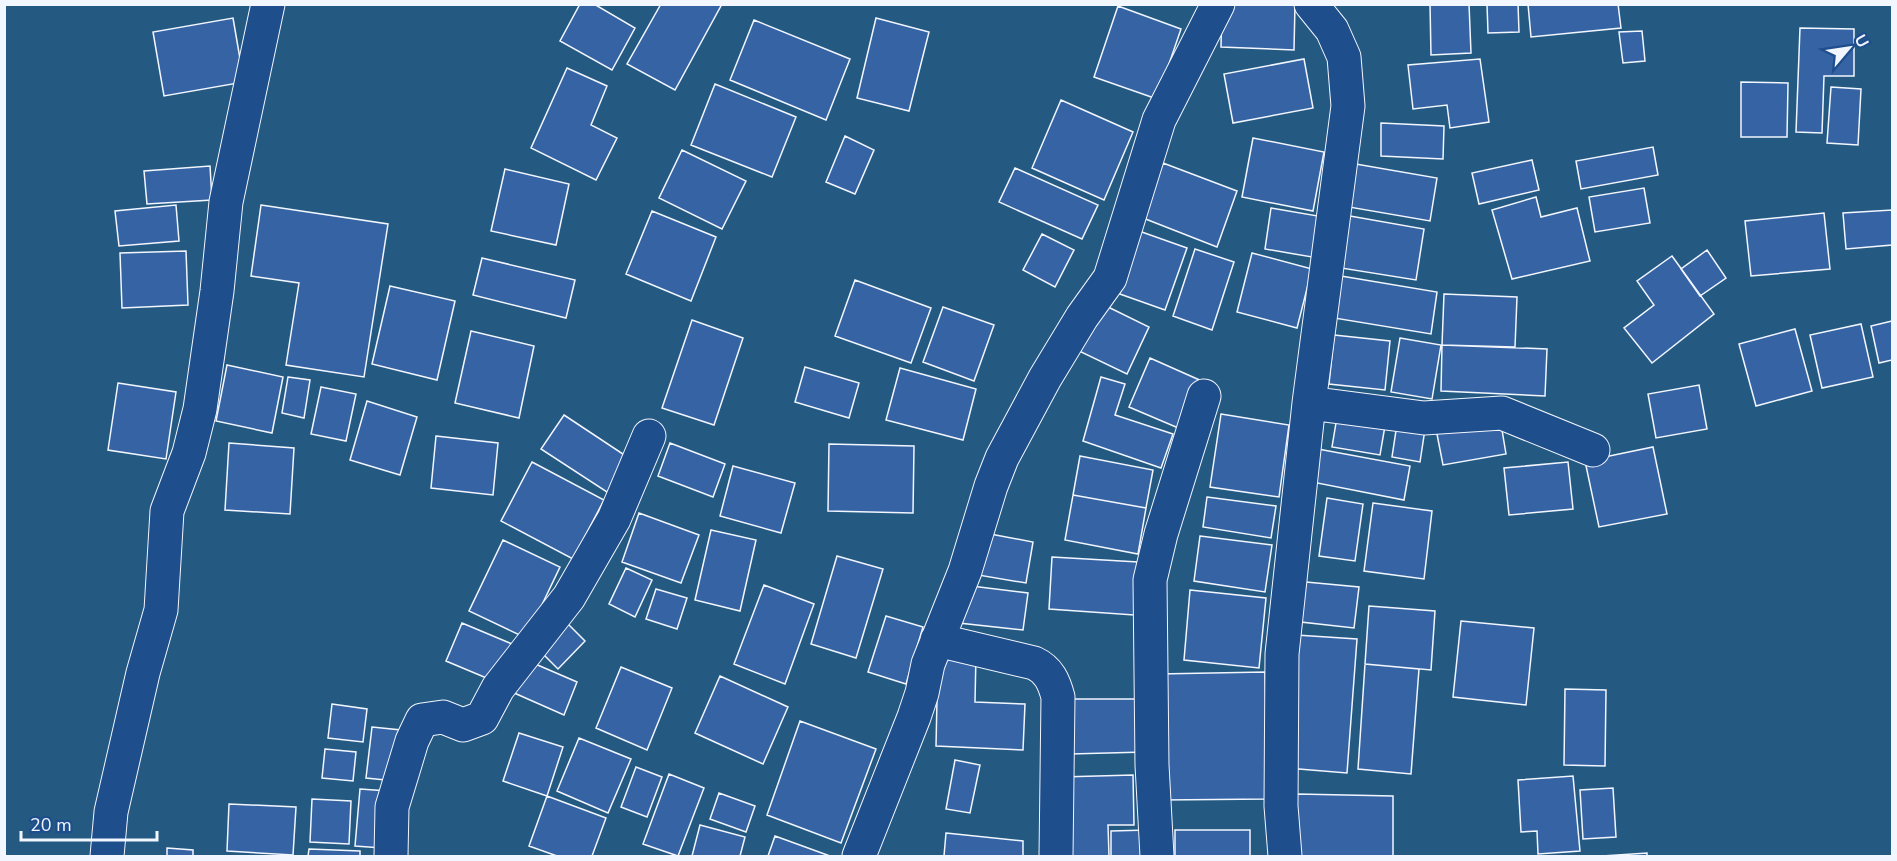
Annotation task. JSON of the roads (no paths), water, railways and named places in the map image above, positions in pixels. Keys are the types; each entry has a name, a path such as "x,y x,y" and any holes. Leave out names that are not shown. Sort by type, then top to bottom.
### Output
{"street":[{"path":"107,856 111,812 143,673 161,610 167,511 189,453 200,409 217,291 226,202 268,4"},
{"path":"859,856 914,717 928,664 965,572 991,486 1002,458 1045,378 1076,327 1110,278 1159,120 1218,4"},
{"path":"1285,856 1281,806 1282,654 1309,403 1348,106 1344,57 1332,30 1311,4"},
{"path":"1157,856 1152,765 1150,580 1161,534 1204,396"},
{"path":"1309,403 1424,418 1502,413 1593,450"},
{"path":"391,856 392,807 412,741 422,720 443,717 463,725 482,718 498,688 569,597 614,519 649,436"},
{"path":"937,640 1034,663 1042,667 1051,679 1058,698 1056,856"}]}
